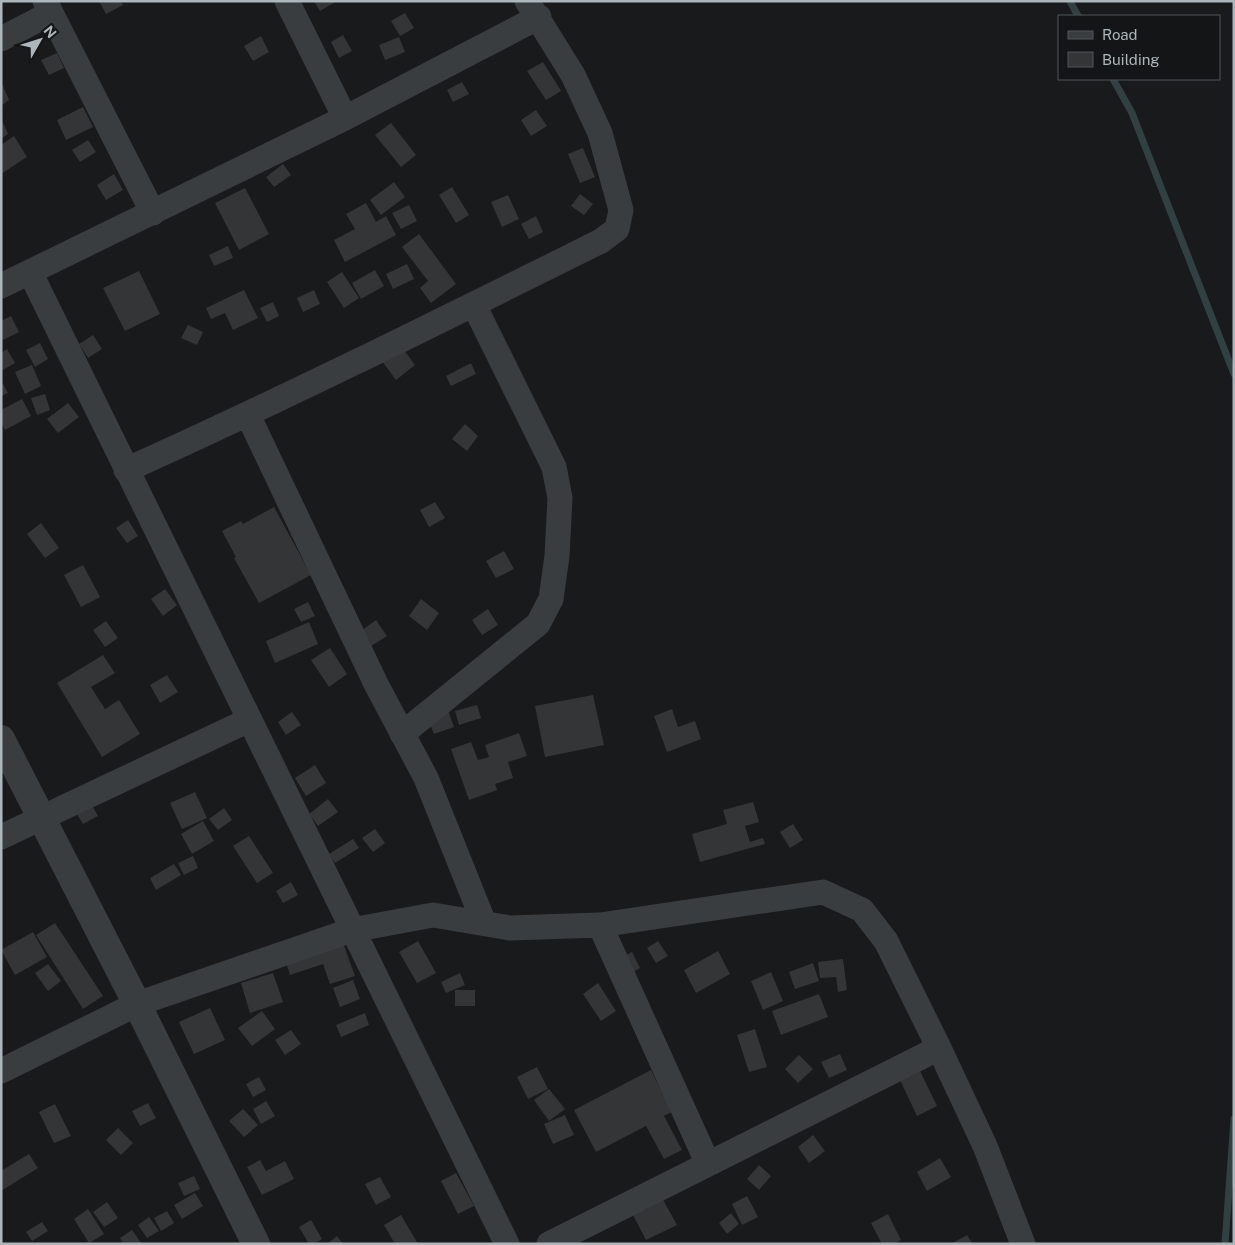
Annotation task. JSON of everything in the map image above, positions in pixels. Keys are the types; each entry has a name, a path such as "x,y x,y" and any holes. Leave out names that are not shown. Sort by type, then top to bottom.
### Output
{"street":[{"path":"287,1 345,118"},
{"path":"1,39 48,7 153,213"},
{"path":"1,286 345,118 533,9 574,75 600,133 622,210 617,230 601,241 248,415 126,470"},
{"path":"30,272 507,1244"},
{"path":"402,734 538,624 551,599 557,556 560,498 554,467 474,304"},
{"path":"248,415 372,675 426,778 484,923"},
{"path":"1,837 249,720"},
{"path":"1,739 137,1004 256,1244"},
{"path":"1,1071 137,1004 352,930 433,915 510,928 600,925 823,892 862,910 886,941 985,1146 1023,1244"},
{"path":"600,925 708,1164"},
{"path":"548,1244 939,1048"}],"building":[{"path":"99,1 121,1 123,5 106,14"},
{"path":"314,1 337,1 320,11"},
{"path":"405,13 414,28 400,36 391,21"},
{"path":"343,35 352,51 339,58 331,42"},
{"path":"261,36 269,52 253,61 244,46"},
{"path":"399,37 405,52 385,60 379,45"},
{"path":"57,53 64,68 49,75 41,60"},
{"path":"543,62 561,91 546,100 527,71"},
{"path":"1,81 9,100 1,106"},
{"path":"462,82 469,94 453,102 447,90"},
{"path":"83,107 93,127 66,140 57,120"},
{"path":"536,110 547,126 531,136 521,120"},
{"path":"1,118 8,134 1,139"},
{"path":"391,123 416,155 401,167 375,135"},
{"path":"14,136 27,157 1,174 1,145"},
{"path":"88,140 96,152 80,162 72,150"},
{"path":"583,148 595,177 580,183 568,154"},
{"path":"283,164 291,175 274,187 266,177"},
{"path":"114,174 123,190 106,200 97,185"},
{"path":"394,182 405,197 381,215 370,200"},
{"path":"452,187 469,215 456,223 439,195"},
{"path":"245,188 269,234 239,250 215,203"},
{"path":"580,194 593,204 584,215 571,206"},
{"path":"508,195 519,219 502,227 491,202"},
{"path":"366,203 376,222 386,216 396,235 345,262 334,240 355,229 346,214"},
{"path":"409,205 417,221 401,229 392,213"},
{"path":"536,216 543,232 529,239 521,224"},
{"path":"419,234 456,284 431,303 420,288 428,281 402,247"},
{"path":"228,246 233,258 214,266 209,255"},
{"path":"407,264 414,279 393,289 386,274"},
{"path":"375,270 384,286 361,299 352,283"},
{"path":"139,271 160,314 125,331 103,288"},
{"path":"342,272 359,298 344,308 327,282"},
{"path":"244,290 258,318 233,330 225,313 211,319 206,308"},
{"path":"314,290 320,304 303,312 297,298"},
{"path":"273,302 279,316 267,322 260,308"},
{"path":"11,316 19,332 3,340 1,336 1,321"},
{"path":"188,325 203,332 197,345 181,338"},
{"path":"93,335 102,349 88,358 79,344"},
{"path":"398,342 415,365 396,380 379,357"},
{"path":"40,343 48,359 35,367 26,350"},
{"path":"7,349 15,363 1,371 1,353"},
{"path":"471,363 476,374 451,386 446,376"},
{"path":"32,365 41,386 25,394 15,372"},
{"path":"1,380 8,393 1,396"},
{"path":"45,394 50,410 37,415 31,398"},
{"path":"22,399 31,416 5,430 1,423 1,410"},
{"path":"68,403 79,417 58,433 47,419"},
{"path":"465,424 478,436 467,451 452,439"},
{"path":"435,502 445,518 429,527 420,510"},
{"path":"274,507 311,575 259,603 234,558 236,557 222,531 241,521 243,524"},
{"path":"128,520 138,536 127,543 116,528"},
{"path":"41,523 59,548 45,558 27,534"},
{"path":"504,551 514,569 496,578 486,561"},
{"path":"83,565 100,597 81,607 64,575"},
{"path":"165,589 177,605 163,616 151,599"},
{"path":"421,599 439,613 427,630 409,616"},
{"path":"308,602 315,616 301,622 294,609"},
{"path":"488,609 498,625 482,635 472,620"},
{"path":"376,620 387,636 371,646 361,631"},
{"path":"106,621 118,638 105,647 93,630"},
{"path":"309,622 318,644 275,663 266,641"},
{"path":"330,648 347,674 329,687 311,660"},
{"path":"103,655 115,673 91,687 105,709 119,700 140,734 102,757 57,683"},
{"path":"167,675 178,692 160,703 150,685"},
{"path":"593,695 604,745 545,757 535,706"},
{"path":"477,705 481,718 459,725 455,711"},
{"path":"672,709 678,727 695,721 701,739 667,752 654,716"},
{"path":"448,710 454,727 434,734 427,717"},
{"path":"292,712 301,725 286,735 278,722"},
{"path":"519,733 527,756 508,762 513,778 495,784 497,790 469,800 451,749 471,742 478,760 489,757 485,745"},
{"path":"315,765 326,783 306,796 295,778"},
{"path":"195,792 207,818 182,829 170,803"},
{"path":"328,799 338,812 318,826 309,814"},
{"path":"90,802 98,816 83,824 75,811"},
{"path":"753,802 759,822 745,826 750,842 763,838 765,844 700,862 692,834 727,824 723,810"},
{"path":"224,808 232,820 218,830 209,819"},
{"path":"203,821 214,841 192,854 181,834"},
{"path":"793,824 803,840 790,848 780,832"},
{"path":"375,829 385,843 373,852 362,838"},
{"path":"249,836 273,873 257,883 233,846"},
{"path":"353,839 359,848 335,863 329,854"},
{"path":"193,856 198,868 184,875 178,863"},
{"path":"174,864 181,875 156,890 150,878"},
{"path":"291,882 298,895 283,903 276,891"},
{"path":"55,923 103,996 83,1009 36,935"},
{"path":"33,932 47,957 15,975 1,950"},
{"path":"418,941 436,973 417,983 399,952"},
{"path":"658,941 668,956 656,963 647,948"},
{"path":"343,943 355,976 330,984 323,964 290,975 286,962"},
{"path":"718,951 730,974 696,993 684,970"},
{"path":"632,952 640,968 630,974 622,957"},
{"path":"843,959 847,990 838,992 836,977 820,978 818,962"},
{"path":"813,963 819,981 795,989 789,972"},
{"path":"48,964 61,981 48,991 35,973"},
{"path":"771,972 783,1001 763,1010 751,981"},
{"path":"273,973 283,1002 250,1013 241,983"},
{"path":"460,973 465,985 446,993 441,982"},
{"path":"353,980 360,999 340,1007 333,988"},
{"path":"598,983 616,1011 601,1021 583,994"},
{"path":"455,990 475,990 475,1006 455,1006"},
{"path":"819,994 828,1017 781,1035 772,1011"},
{"path":"210,1008 225,1040 194,1054 179,1022"},
{"path":"262,1011 275,1029 252,1046 238,1028"},
{"path":"365,1013 369,1025 341,1037 336,1025"},
{"path":"755,1029 767,1067 749,1072 737,1035"},
{"path":"291,1030 301,1044 285,1055 275,1040"},
{"path":"840,1054 847,1070 829,1078 821,1062"},
{"path":"799,1055 813,1069 798,1083 785,1069"},
{"path":"537,1067 548,1089 528,1099 517,1077"},
{"path":"651,1070 672,1112 664,1116 682,1150 664,1159 646,1126 596,1152 574,1110"},
{"path":"920,1071 937,1106 917,1116 900,1080"},
{"path":"259,1077 266,1090 253,1097 246,1084"},
{"path":"549,1089 565,1109 549,1121 534,1100"},
{"path":"266,1101 275,1116 261,1124 253,1109"},
{"path":"148,1103 156,1118 140,1126 132,1111"},
{"path":"55,1104 71,1136 54,1143 39,1112"},
{"path":"243,1109 258,1125 244,1137 229,1121"},
{"path":"565,1115 574,1135 553,1144 544,1124"},
{"path":"118,1128 133,1143 121,1155 106,1140"},
{"path":"813,1135 825,1151 809,1163 798,1147"},
{"path":"29,1154 38,1168 1,1191 1,1171"},
{"path":"940,1158 951,1177 927,1191 917,1172"},
{"path":"260,1160 266,1171 285,1161 294,1179 262,1195 247,1167"},
{"path":"759,1165 771,1176 759,1190 747,1179"},
{"path":"456,1173 474,1206 458,1214 441,1181"},
{"path":"194,1176 200,1189 184,1196 178,1183"},
{"path":"380,1177 391,1197 376,1205 365,1184"},
{"path":"195,1193 203,1206 182,1219 174,1205"},
{"path":"747,1196 758,1217 742,1225 732,1204"},
{"path":"662,1198 677,1225 646,1240 632,1213"},
{"path":"107,1202 118,1218 104,1227 93,1212"},
{"path":"88,1209 104,1234 89,1243 74,1219"},
{"path":"167,1211 174,1223 161,1231 154,1218"},
{"path":"731,1213 739,1224 727,1234 719,1223"},
{"path":"888,1214 901,1240 893,1244 882,1244 871,1223"},
{"path":"401,1215 418,1244 395,1244 384,1225"},
{"path":"149,1217 159,1231 147,1238 138,1225"},
{"path":"311,1220 322,1239 315,1244 309,1244 299,1227"},
{"path":"42,1222 48,1231 32,1241 26,1232"},
{"path":"132,1230 142,1244 123,1244 120,1238"},
{"path":"967,1235 973,1244 951,1244"},
{"path":"337,1236 343,1244 327,1244"}],"waterway":[{"path":"1070,1 1077,15"},
{"path":"1114,80 1132,113 1234,374"},
{"path":"1225,1244 1234,1119"}]}
